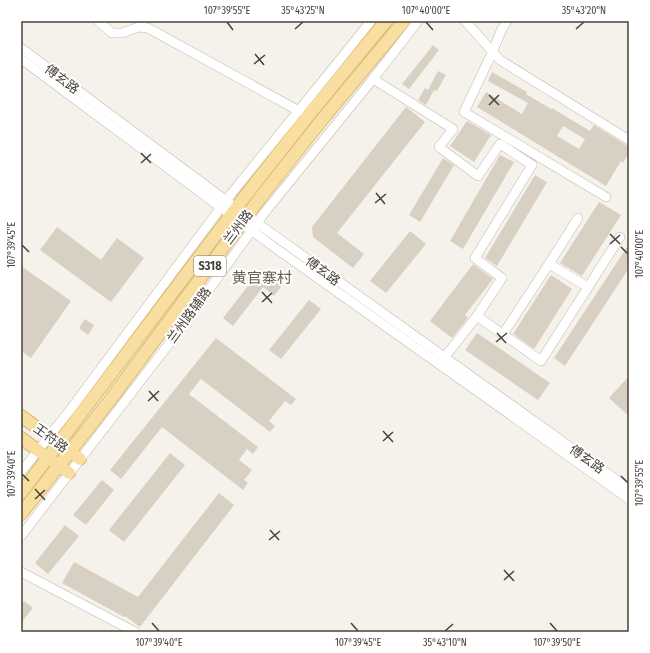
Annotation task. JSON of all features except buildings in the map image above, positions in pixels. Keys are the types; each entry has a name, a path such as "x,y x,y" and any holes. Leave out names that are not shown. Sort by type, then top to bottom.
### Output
{"main road":[{"name":"兰州路","path":"21,493 48,458 54,440 228,208 308,116 386,21"},
{"name":"兰州路","path":"21,514 249,223 325,116 404,21"},
{"name":"王符路","path":"21,416 80,459"},
{"name":"王符路","path":"21,438 69,473"}],"street":[{"path":"98,21 112,33 122,33 137,25 139,27 148,28 299,110"},
{"path":"228,208 299,110 371,21"},
{"name":"兰州路辅路","path":"21,536 182,326 249,223 290,180 418,21"},
{"path":"465,21 492,53 500,60 629,140"},
{"path":"507,21 464,112 606,197"},
{"name":"傅玄路","path":"21,48 228,208"},
{"name":"傅玄路","path":"21,59 629,499"},
{"path":"373,78 453,129 439,147 478,176 500,144 532,165 475,258 502,278 477,316 444,358"},
{"path":"502,334 578,218"},
{"name":"傅玄路","path":"249,223 444,358 629,489"},
{"path":"477,316 541,361 620,237"},
{"path":"549,264 588,287"},
{"path":"21,472 38,450 54,440"},
{"path":"21,572 135,632"}],"district":[{"name":"黄官寨村","path":"262,278"}]}
